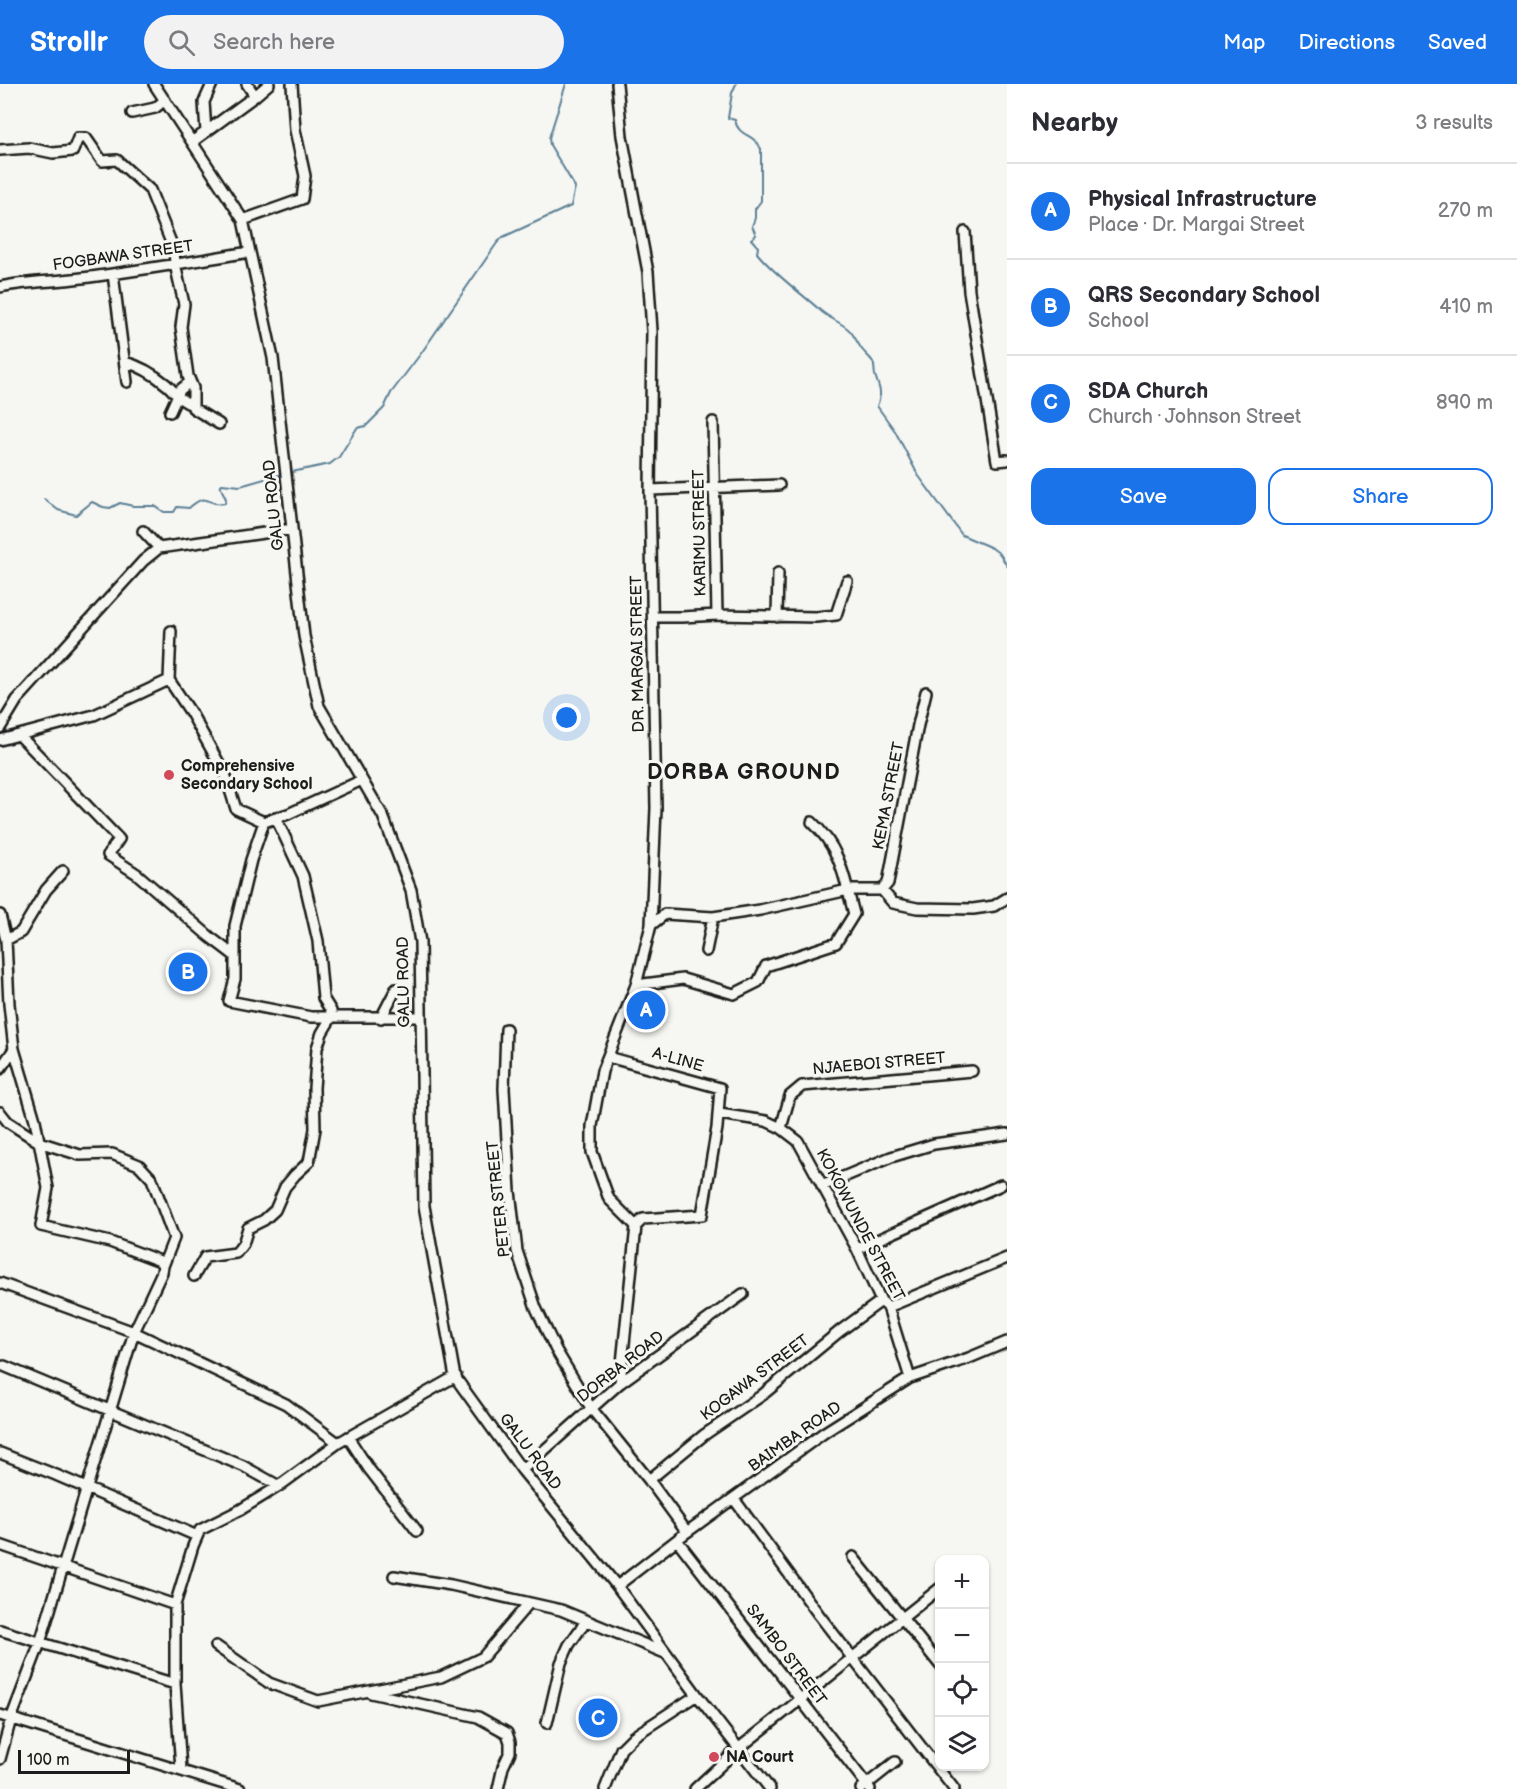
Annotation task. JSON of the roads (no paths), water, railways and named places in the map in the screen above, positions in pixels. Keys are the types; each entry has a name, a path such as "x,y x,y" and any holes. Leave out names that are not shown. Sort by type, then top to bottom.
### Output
{"street":[{"name":"GALU ROAD","path":"154,84 243,220 273,358 304,636 319,706 383,816 411,890 420,942 424,1206 455,1377 522,1470 617,1586 770,1789"},
{"path":"206,132 204,102 212,84"},
{"path":"248,84 255,96"},
{"path":"192,142 269,84"},
{"path":"243,220 302,199 305,176 295,130 292,84"},
{"name":"DR. MARGAI STREET","path":"616,84 622,136 648,272 652,364 650,490 656,808 651,925 636,985 602,1071 592,1126 592,1152 609,1199 636,1226"},
{"path":"132,113 155,108 165,100"},
{"path":"0,150 29,148 53,153 73,151 78,138 86,138 102,161 117,160 150,189 174,250 184,304 181,327 193,388 193,408 219,424"},
{"path":"965,232 969,291 1002,461"},
{"name":"FOGBAWA STREET","path":"0,287 24,282 58,281 113,274 250,252"},
{"path":"113,274 127,382"},
{"path":"124,363 139,366 165,383 183,402 193,405"},
{"path":"170,412 177,395 190,382"},
{"name":"KARIMU STREET","path":"653,617 717,615 713,422"},
{"path":"650,490 779,485"},
{"path":"0,728 17,700 47,666 143,561 159,548 292,529"},
{"path":"143,531 159,548"},
{"path":"777,617 778,573"},
{"path":"717,615 777,617 836,615 847,581"},
{"path":"171,631 169,680 191,713 225,774 236,809 264,822 288,814 362,780"},
{"path":"0,741 94,715 169,680"},
{"name":"KEMA STREET","path":"882,890 888,884 926,692"},
{"path":"20,736 119,839 108,855 137,874 235,956"},
{"path":"194,1276 205,1257 236,1253 243,1244 248,1228 264,1220 275,1210 285,1187 309,1162 315,1129 314,1088 318,1048 322,1033 331,1018 331,1011 323,998 318,941 303,876 276,818"},
{"path":"264,822 250,860 235,926 235,979 229,1001 311,1017 420,1017"},
{"path":"636,985 683,979 734,994 758,982 766,966 836,943 854,914 838,856 825,834 812,822"},
{"path":"6,940 21,932 46,890 63,871"},
{"path":"651,925 665,914 713,917 760,910 848,890 882,890 893,903 917,908 972,909 994,906 1007,898"},
{"path":"0,915 6,940 14,1049 39,1142 48,1188 41,1226 110,1242 160,1261 163,1266"},
{"path":"706,951 713,917"},
{"path":"381,1018 396,989"},
{"name":"PETER STREET","path":"506,1029 504,1089 510,1191 517,1251 536,1308 556,1350 591,1408 687,1532"},
{"path":"0,1069 14,1049"},
{"name":"A-LINE","path":"608,1057 720,1088 719,1114"},
{"name":"NJAEBOI STREET","path":"781,1128 790,1096 802,1086 972,1071"},
{"path":"0,1112 8,1122 39,1142 80,1155 112,1154 139,1166 152,1179 174,1239 162,1272 134,1332 40,1642 11,1719 0,1760"},
{"path":"620,1383 636,1226 644,1219 702,1215 719,1114 766,1121 781,1128"},
{"name":"KOKOWUNDE STREET","path":"781,1128 798,1141 857,1249 885,1304 910,1378"},
{"path":"822,1186 891,1157 934,1144 1007,1134"},
{"path":"857,1249 1001,1185"},
{"name":"KOGAWA STREET","path":"649,1480 704,1436 761,1396 840,1331 885,1304 1007,1258"},
{"path":"0,1283 134,1332 286,1404 338,1443"},
{"name":"DORBA ROAD","path":"522,1470 620,1383 743,1294"},
{"name":"BAIMBA ROAD","path":"617,1586 825,1432 910,1378 1007,1342"},
{"path":"4,1366 243,1467 279,1486"},
{"path":"181,1769 175,1683 175,1605 200,1530 240,1510 279,1486 348,1437 455,1377"},
{"path":"348,1437 369,1469 417,1531"},
{"path":"0,1453 197,1536"},
{"path":"734,1498 819,1615 954,1789"},
{"name":"SAMBO STREET","path":"677,1540 739,1618 866,1788"},
{"path":"0,1545 175,1605"},
{"path":"853,1557 937,1663"},
{"path":"394,1576 450,1585 561,1610 667,1654"},
{"path":"695,1789 738,1749 935,1591"},
{"path":"216,1646 269,1683 318,1701 441,1677 483,1657 530,1603"},
{"path":"547,1723 561,1663 569,1645 586,1621"},
{"path":"0,1630 175,1683"},
{"path":"366,1692 478,1717 507,1733 510,1752 503,1767 498,1789"},
{"path":"605,1789 621,1749 634,1736 697,1695"},
{"path":"0,1715 240,1789"},
{"path":"866,1788 895,1762"}],"waterway":[{"path":"287,473 330,464 339,457 357,428 366,426 384,408 391,393 503,237 571,206 575,187 550,145 549,138 566,84"},
{"path":"736,84 732,93 728,118 735,120 739,129 754,140 761,149 761,201 755,209 752,226 756,235 751,239 758,247 757,253 788,283 852,333 874,364 880,393 877,406 895,431 918,475 962,535 992,548 1000,554 1007,566"},
{"path":"44,499 58,510 76,515 92,502 110,508 120,503 133,506 155,506 164,512 174,512 177,507 189,508 200,500 225,503 226,499 220,486 222,484 240,486 282,474"}],"place":[{"name":"Comprehensive Secondary School","path":"169,775"},
{"name":"QRS Secondary School","path":"188,972"},
{"name":"Physical Infrastructure","path":"646,1010"},
{"name":"SDA Church","path":"598,1718"},
{"name":"NA Court","path":"714,1757"}],"district":[{"name":"DORBA GROUND","path":"744,772"}]}
